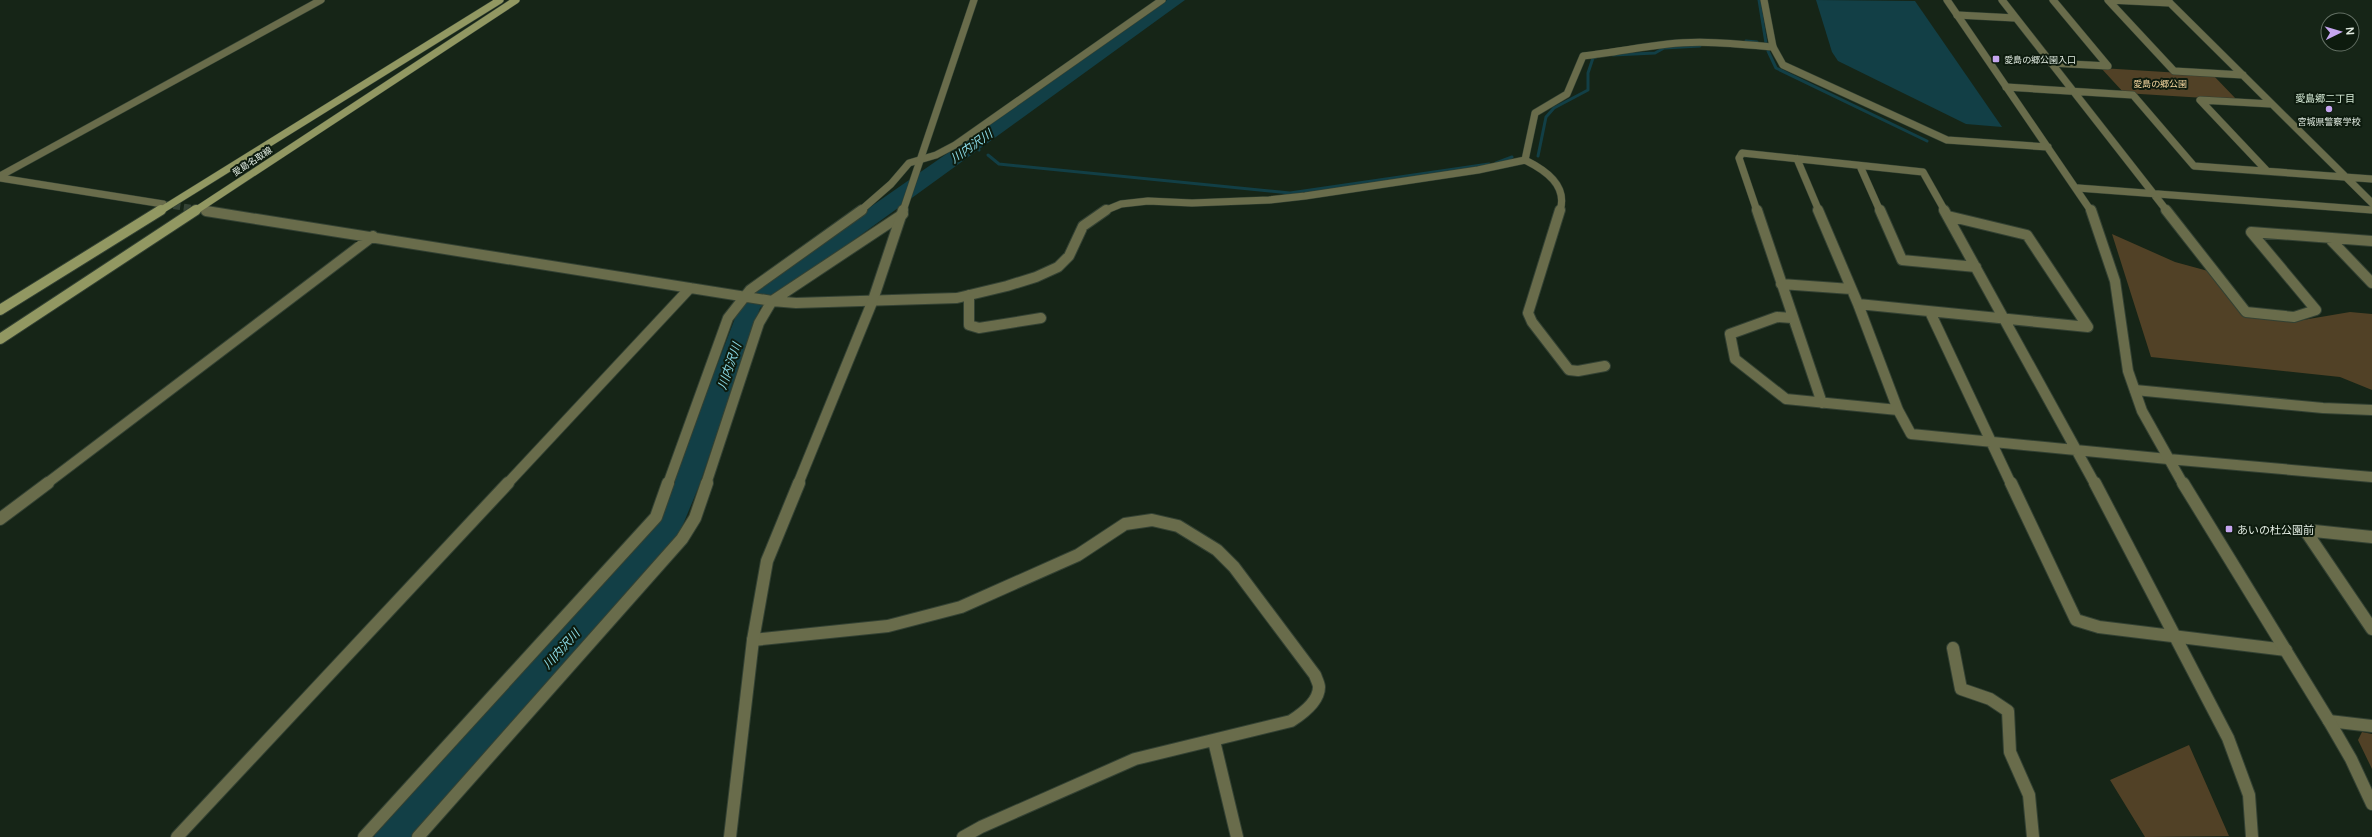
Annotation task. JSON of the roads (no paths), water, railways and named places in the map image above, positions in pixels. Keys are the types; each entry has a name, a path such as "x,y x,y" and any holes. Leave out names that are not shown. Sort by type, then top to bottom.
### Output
{"main road":[{"name":"愛島名取線","path":"0,310 500,0"},
{"name":"愛島名取線","path":"0,339 516,0"}],"street":[{"path":"0,177 321,0"},
{"path":"730,837 753,640 767,561 873,300 905,209 974,0"},
{"path":"364,837 656,517 728,318 747,296 863,209 890,184 909,163 920,163 955,145 1162,0"},
{"path":"1764,0 1773,47 1783,65 1948,140 2048,147"},
{"path":"1947,0 2078,188 2096,221 2114,281 2128,371 2142,411 2168,459 2329,721 2351,759 2372,804"},
{"path":"2002,0 2246,312 2294,317 2316,310 2251,232 2372,241"},
{"path":"2051,62 2108,66 2053,0"},
{"path":"2109,0 2168,2 2372,203"},
{"path":"2109,0 2174,70 2243,75"},
{"path":"1957,15 2015,18"},
{"path":"1525,160 1534,113 1567,94 1583,56 1631,51 1675,43 1735,44 1773,47"},
{"path":"2006,86 2133,95 2194,166 2372,178"},
{"path":"2267,171 2200,100 2271,104"},
{"path":"1822,403 1739,158 1742,153 1923,172 2077,449 2217,714 2239,765 2249,795 2252,837"},
{"path":"1797,159 1858,304 1898,410 1911,434 2372,477"},
{"path":"206,211 373,236 747,296 770,301 957,298 1007,286 1050,272 1069,256 1083,226 1106,210 1121,204 1148,201 1192,203 1298,197 1478,170 1525,160 1550,174 1556,181 1561,197 1561,208 1530,301 1528,313 1532,322 1569,370 1578,371 1605,366"},
{"path":"1860,166 1902,260 1976,267"},
{"path":"0,177 163,204"},
{"path":"2078,188 2372,210"},
{"path":"418,837 682,539 695,518 758,323 770,301 905,209"},
{"path":"1858,304 2088,327 2027,235 1948,216"},
{"path":"0,519 373,236"},
{"path":"2329,238 2372,283"},
{"path":"1781,284 1851,289"},
{"path":"177,837 690,288"},
{"path":"969,295 970,325 979,328 1042,318"},
{"path":"1930,312 2076,620 2099,627 2286,650"},
{"path":"1792,318 1777,317 1730,334 1735,359 1786,399 1898,410"},
{"path":"2135,390 2371,412"},
{"path":"753,640 849,632 924,618 961,607 1064,561 1126,524 1152,520 1166,522 1199,537 1217,550 1234,566 1315,675 1320,687 1315,699 1306,712 1292,721 1135,759 981,827 963,837"},
{"path":"2372,537 2305,530 2372,629"},
{"path":"1953,648 1960,689 1990,699 2008,711 2010,752 2029,795 2033,837"},
{"path":"2329,721 2372,726"},
{"path":"1214,741 1237,837"}],"water":[{"path":"1816,0 1915,1 2002,127 1966,124 1838,61 1832,52"}],"waterway":[{"name":"川内沢川","path":"391,837 667,532 686,486 750,305 821,252 1177,0"},
{"path":"1759,0 1766,43"},
{"path":"1746,41 1757,42"},
{"path":"1613,55 1655,53 1664,48 1700,46"},
{"path":"1768,51 1776,68 1927,141"},
{"path":"1538,156 1546,117 1554,108 1588,90 1588,73 1593,58 1596,57"},
{"path":"971,146 979,150"},
{"path":"988,155 999,164 1290,193 1489,164"},
{"path":"1496,163 1512,157"}],"tunnel":[{"path":"163,204 202,210"}],"place":[{"name":"愛島の郷公園入口","path":"1996,59"},
{"name":"宮城県警察学校","path":"2329,109"},
{"name":"あいの杜公園前","path":"2229,529"}],"district":[{"name":"愛島郷二丁目","path":"2325,98"}],"park label":[{"name":"愛島の郷公園","path":"2160,83"}]}
